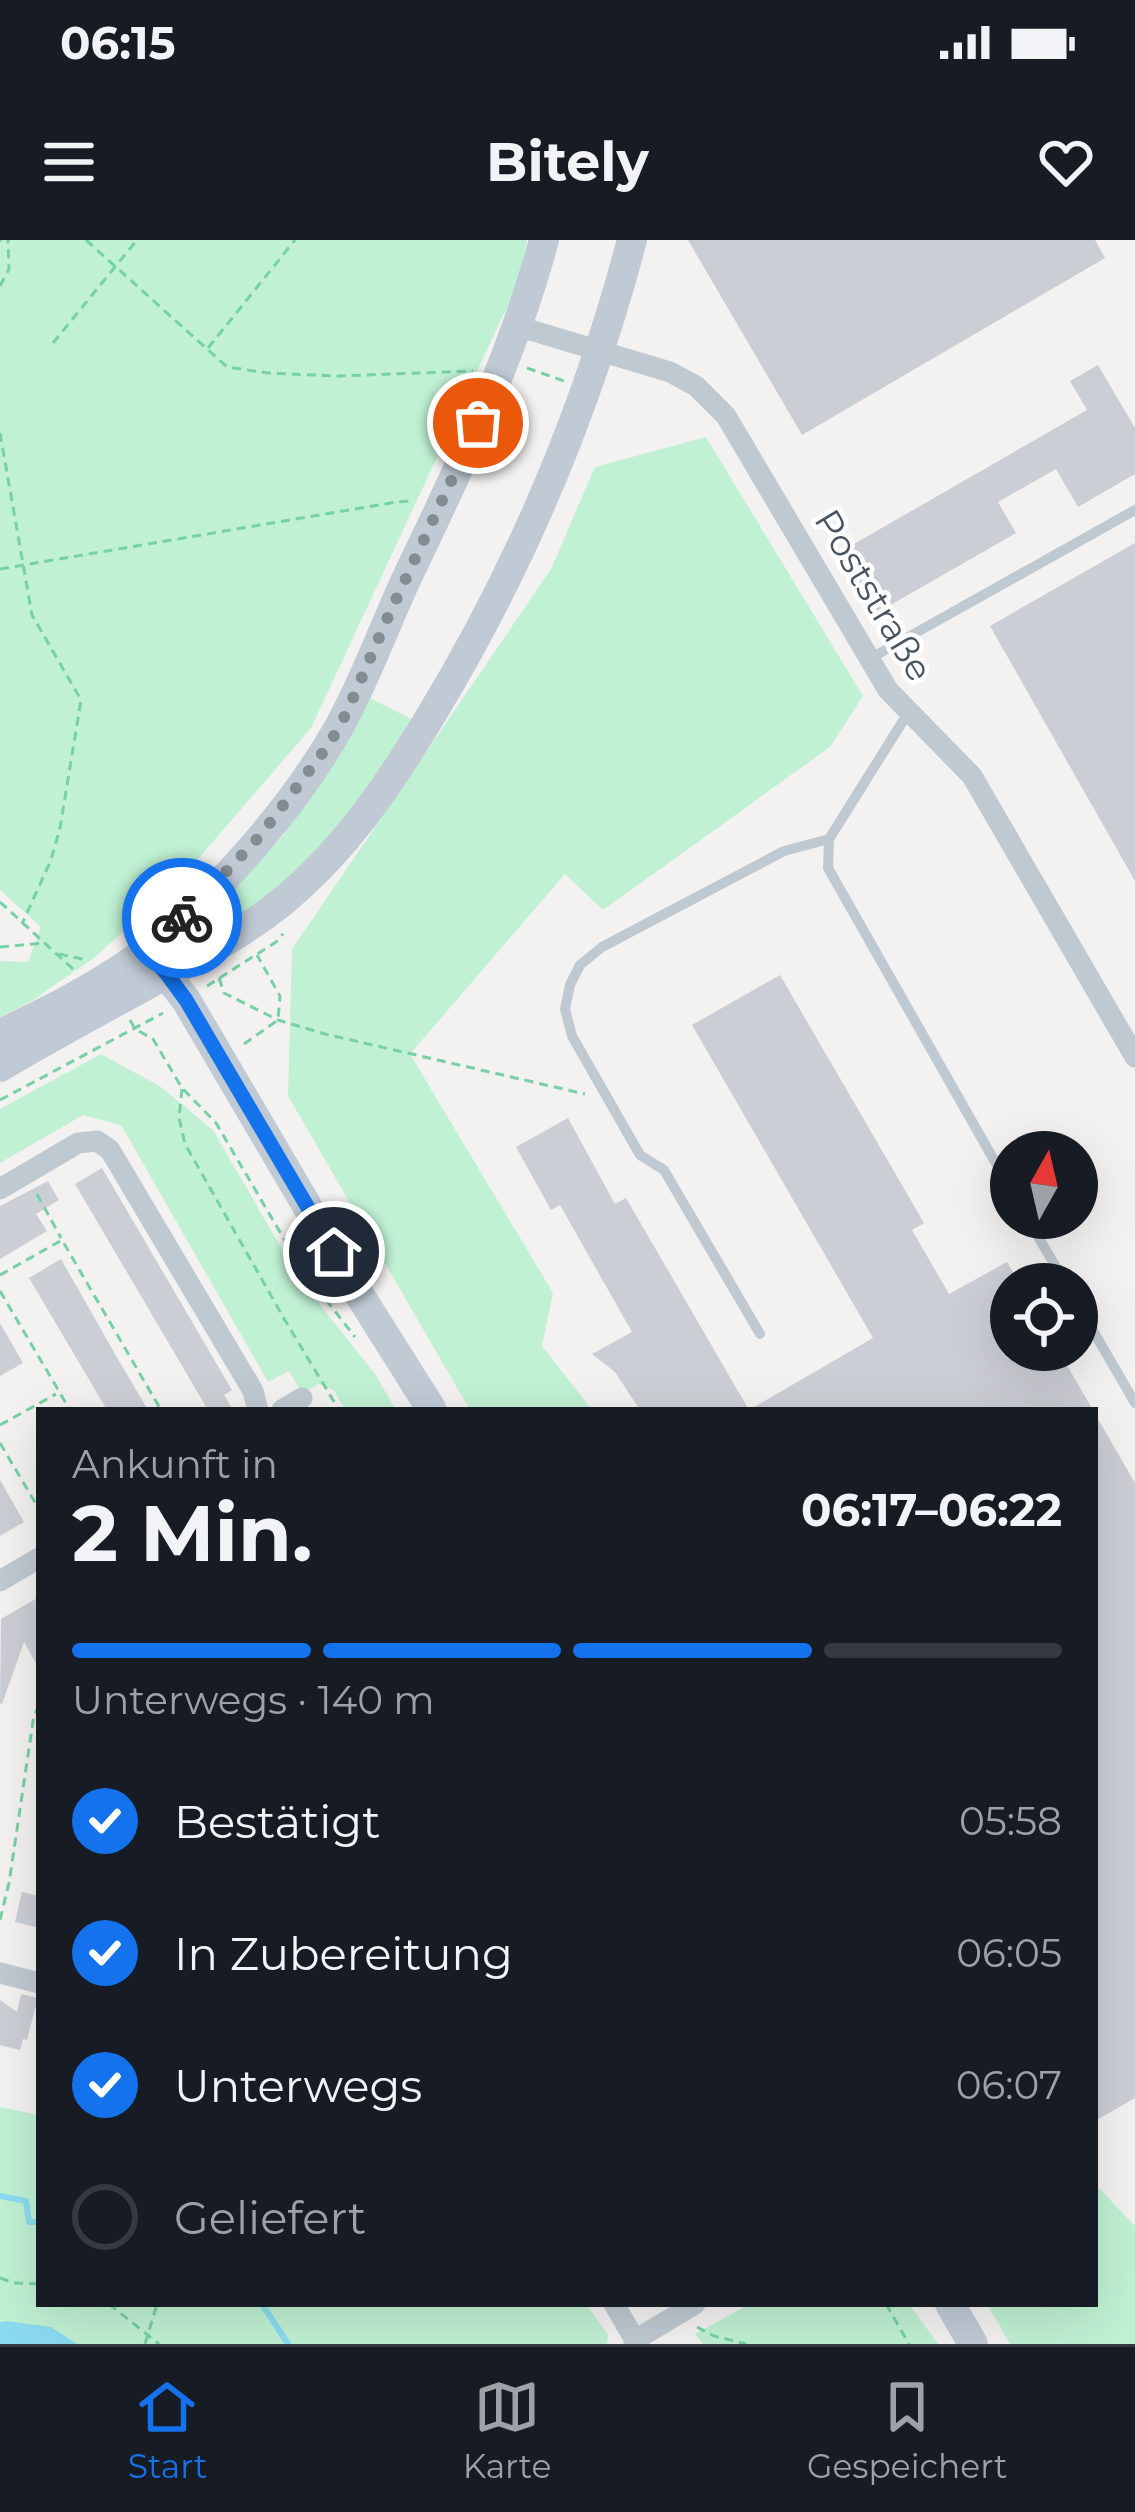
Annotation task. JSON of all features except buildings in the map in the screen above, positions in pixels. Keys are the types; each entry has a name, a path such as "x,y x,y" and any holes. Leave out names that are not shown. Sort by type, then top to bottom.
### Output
{"main road":[{"path":"0,1066 112,989 244,854 330,743 505,360 544,240"},
{"path":"0,1034 49,1011 167,974 238,933 282,902 335,852 382,793 450,684 538,509 585,389 632,240"},
{"path":"146,951 193,1012 430,1407"},
{"path":"952,2307 973,2344"}],"street":[{"name":"Poststraße","path":"518,326 654,366 684,379 726,416 888,690 972,776 1135,1057"},
{"path":"0,1189 78,1143 97,1141 110,1150 253,1391 257,1407"},
{"path":"0,1581 36,1560"},
{"path":"0,1973 36,1983"},
{"path":"616,2307 634,2342 688,2308"}],"lane":[{"path":"868,659 1135,510"},
{"path":"908,713 829,839 828,868 990,1153"},
{"path":"760,1334 664,1171 640,1155 572,1036 566,1009 569,986 580,965 602,947 784,851 829,839"},
{"path":"1098,1339 1135,1402"}],"path":[{"path":"0,286 9,269 3,240"},
{"path":"86,240 227,367 338,376 459,373 480,370 492,356 585,389"},
{"path":"53,343 137,240"},
{"path":"206,349 295,240"},
{"path":"0,433 32,615 81,700 60,829 22,924"},
{"path":"0,569 396,502 444,500"},
{"path":"0,902 59,954 94,962 135,1029 153,1039 182,1088 216,1123 300,1266 358,1341"},
{"path":"0,947 46,943"},
{"path":"244,1044 278,1019 280,996 256,955"},
{"path":"220,978 224,994 325,1034 608,1099"},
{"path":"0,1100 121,1036"},
{"path":"182,1088 179,1118 185,1144 338,1407"},
{"path":"27,1173 158,1407"},
{"path":"0,1276 62,1240"},
{"path":"0,1291 68,1407"},
{"path":"0,1425 59,1393"},
{"path":"0,1443 36,1504"},
{"path":"0,1920 36,1711"},
{"path":"0,2278 36,2284"},
{"path":"113,2307 159,2344"},
{"path":"145,2344 156,2307"},
{"path":"888,2307 908,2344"},
{"path":"688,2308 701,2330 746,2344"}],"green space":[{"path":"0,240 527,240 520,279 311,728 180,880 95,957 0,1017 0,961 28,962 41,927 0,890"},
{"path":"706,437 863,696 830,747 603,910 565,874 410,1054 553,1293 542,1346 590,1407 468,1407 288,1096 292,949 551,569 595,467"},
{"path":"364,695 415,721 356,810 310,864 202,944 192,932 283,836"},
{"path":"101,1054 161,1087 213,1130 298,1277 375,1374 394,1407 343,1407 334,1390 319,1384 302,1393 289,1371 268,1382 121,1125 83,1115 0,1163 0,1109"},
{"path":"0,2107 36,2114 36,2307 588,2307 608,2335 607,2344 0,2344"},
{"path":"1098,2187 1135,2226 1135,2344 1010,2344 989,2307 1098,2307"},
{"path":"744,2307 911,2307 938,2344 703,2344 695,2334"}],"water":[{"path":"0,2322 51,2327 77,2344 0,2344"}],"waterway":[{"path":"0,2196 26,2201 29,2222 36,2222"},
{"path":"264,2307 288,2344"}],"way so far":[{"path":"182,918 260,836 330,743 478,423"}],"route":[{"path":"182,918 146,951 186,1000 334,1252"}]}
